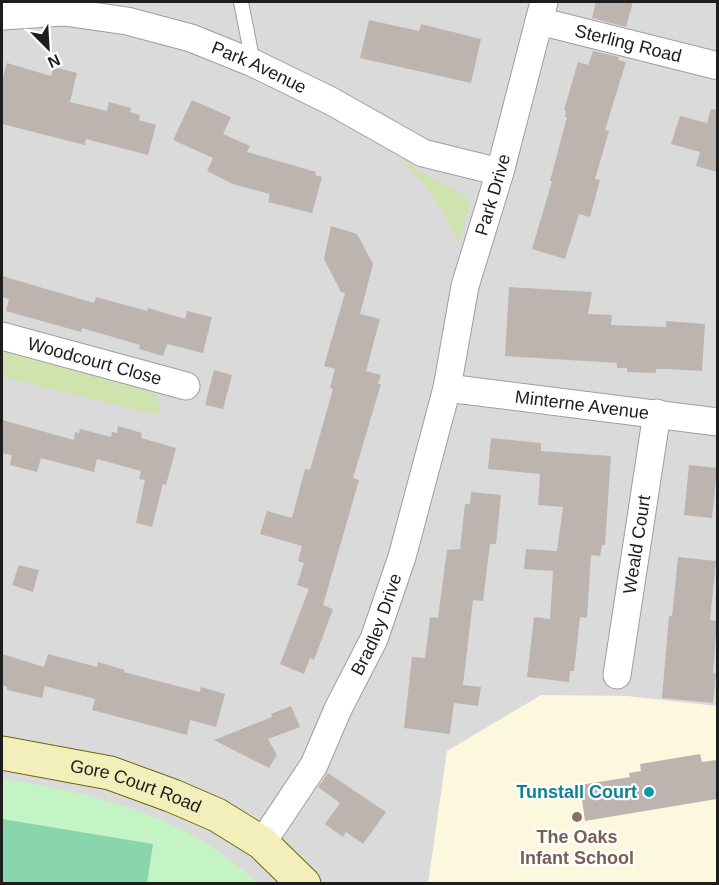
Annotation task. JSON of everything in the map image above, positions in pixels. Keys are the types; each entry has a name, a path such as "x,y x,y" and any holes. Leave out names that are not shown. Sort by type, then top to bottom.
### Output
{"street":[{"name":"Sterling Road","path":"541,11 717,66"},
{"name":"Park Drive","path":"447,388 465,286 500,172 541,11"},
{"name":"Park Avenue","path":"2,16 64,12 127,21 191,38 252,63 331,101 423,153 500,172"},
{"name":"Woodcourt Close","path":"2,336 186,386"},
{"name":"Minterne Avenue","path":"447,388 717,422"},
{"name":"Bradley Drive","path":"262,843 314,765 338,709 374,639 402,558 447,388"},
{"name":"Weald Court","path":"617,675 657,414"},
{"name":"Gore Court Road","path":"2,753 110,773 217,815 262,843 304,884"}],"lane":[{"path":"241,2 252,63"}],"shaded area":[{"path":"2,2 717,2 717,883 2,884"},
{"name":"The Oaks Infant School","path":"541,695 627,696 717,706 717,883 428,884 447,751"}],"green space":[{"path":"400,157 421,172 467,197 470,203 458,245 441,209 426,187"},
{"path":"2,351 148,390 159,400 158,415 2,377"},
{"path":"2,778 80,794 156,818 204,842 259,883 2,883"},
{"path":"2,819 153,844 147,883 2,883"}],"building":[{"path":"596,2 633,2 626,27 592,18"},
{"path":"369,20 419,31 421,24 481,39 471,83 360,58"},
{"path":"593,51 619,57 618,60 626,62 605,130 609,131 595,179 600,180 590,217 579,214 565,259 532,249 552,181 550,181 567,117 565,117 566,111 564,110 578,62 588,65"},
{"path":"7,63 51,76 54,67 77,73 70,102 107,111 109,102 131,108 130,112 140,115 139,120 156,125 148,155 86,139 85,145 2,124 2,81"},
{"path":"192,100 231,117 223,134 250,146 247,152 316,172 315,175 322,177 312,213 268,202 270,194 233,184 207,171 213,158 173,140"},
{"path":"711,109 717,110 717,172 696,166 700,152 671,144 680,116 707,123"},
{"path":"331,226 357,234 373,264 360,314 380,319 366,371 381,375 378,384 381,384 353,478 359,480 323,605 333,609 314,660 310,658 304,674 280,664 309,589 297,585 304,563 298,561 302,546 260,534 267,511 292,518 305,469 310,470 333,389 330,388 335,369 324,366 345,293 341,292 324,259"},
{"path":"2,276 94,303 96,297 185,319 187,311 212,317 203,353 167,344 163,356 139,349 140,345 82,328 81,332 6,311 9,299 2,297"},
{"path":"509,287 592,292 588,314 612,315 611,325 666,327 666,321 705,324 702,371 656,369 656,373 627,372 627,368 617,368 617,363 505,356"},
{"path":"214,370 232,375 223,409 205,405"},
{"path":"2,420 74,440 75,432 79,433 80,429 111,437 112,432 117,433 118,426 142,433 141,438 176,448 166,485 163,484 152,527 136,523 145,480 139,479 141,471 97,459 94,472 41,458 37,472 10,465 12,455 2,453"},
{"path":"491,438 541,443 541,451 611,456 605,545 602,545 600,556 591,555 587,618 580,617 574,671 570,671 569,682 527,677 534,617 550,619 553,571 524,569 526,549 557,551 563,507 538,505 540,474 488,469"},
{"path":"689,465 717,468 712,518 684,515"},
{"path":"471,492 501,495 496,544 490,544 483,601 473,600 463,685 481,687 478,706 454,703 450,734 404,728 412,657 425,658 430,617 438,618 447,550 460,549 465,504 470,504"},
{"path":"678,557 716,561 710,620 717,621 713,703 662,698 669,616 672,616"},
{"path":"19,565 39,570 33,592 12,585"},
{"path":"2,654 44,667 48,654 97,667 98,662 125,670 124,672 200,692 201,687 225,694 216,727 190,720 187,735 92,710 95,699 45,686 42,698 7,690 7,687 2,685"},
{"path":"291,706 300,727 268,739 277,755 269,768 214,740 272,717 271,714"},
{"name":"Tunstall Court","path":"700,754 702,762 716,760 717,799 585,821 580,785 630,777 629,773 641,771 640,764"},
{"path":"328,773 386,812 363,844 346,832 343,837 325,824 340,803 318,787"}],"place":[{"name":"Tunstall Court","path":"649,792"},
{"name":"The Oaks Infant School","path":"577,817"}]}
